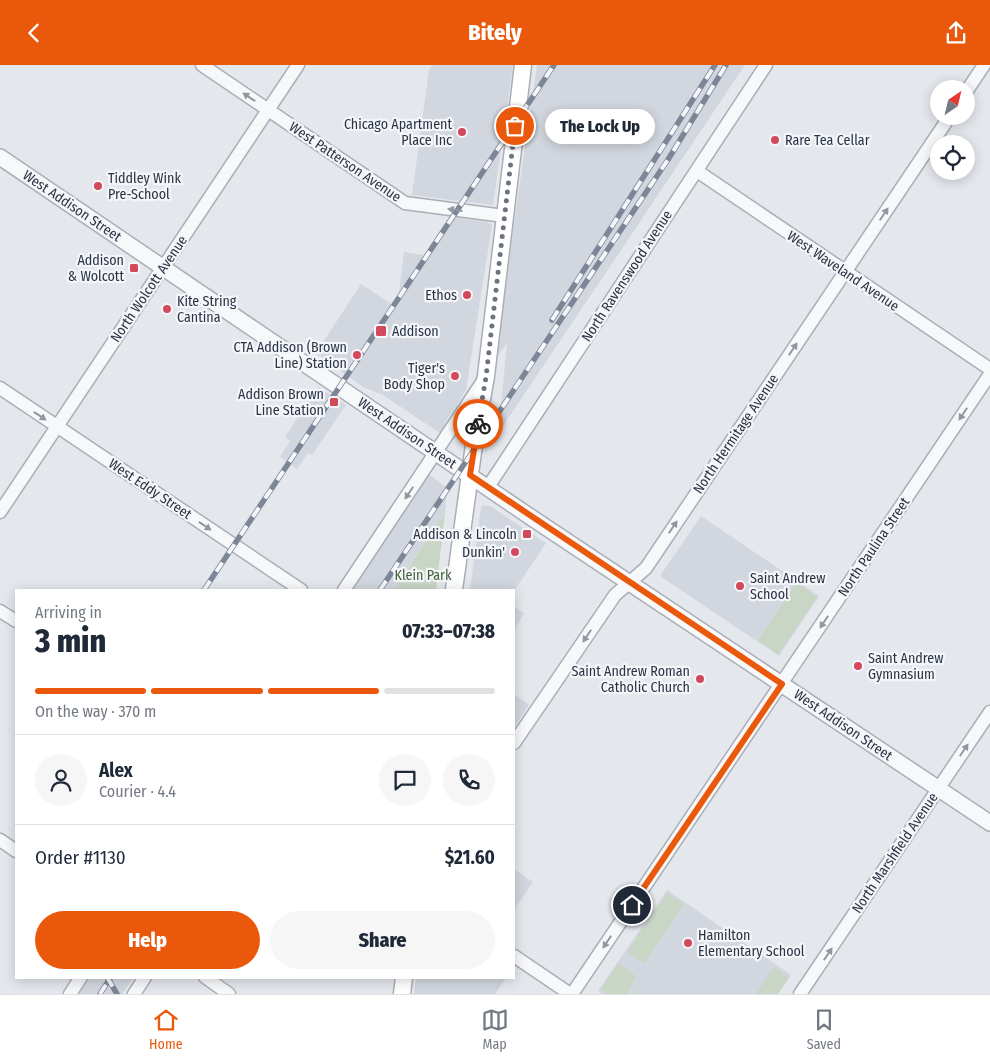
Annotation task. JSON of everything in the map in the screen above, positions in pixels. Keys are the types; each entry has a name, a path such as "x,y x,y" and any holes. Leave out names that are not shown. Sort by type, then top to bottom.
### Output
{"main road":[{"path":"454,589 486,377 504,216 524,65"},
{"path":"402,994 404,979"}],"street":[{"name":"West Patterson Avenue","path":"202,65 405,203 504,216"},
{"name":"North Wolcott Avenue","path":"0,512 298,65"},
{"name":"North Ravenswood Avenue","path":"488,487 766,65"},
{"path":"974,80 984,65"},
{"name":"North Hermitage Avenue","path":"515,742 615,595 646,568 944,125"},
{"name":"West Addison Street","path":"0,157 437,453 990,823"},
{"name":"West Waveland Avenue","path":"697,171 990,369"},
{"name":"North Paulina Street","path":"571,994 990,374"},
{"path":"345,589 486,377"},
{"name":"West Eddy Street","path":"0,389 300,589"},
{"path":"0,611 15,620"},
{"name":"North Marshfield Avenue","path":"800,994 990,712"},
{"path":"0,840 15,850"},
{"path":"515,957 571,994"},
{"path":"70,994 80,979"},
{"path":"134,994 144,979"},
{"path":"208,979 229,994"}],"shaded area":[{"path":"432,65 513,65 493,205 412,195 429,70"},
{"path":"537,65 745,65 501,429 499,427 507,343 494,361"},
{"path":"449,217 487,222 492,225 466,390 445,422 446,427 440,433 383,395 363,387 316,353 361,284 397,308 404,252 424,255"},
{"path":"318,387 346,405 312,455 308,453 297,469 280,457 290,441 285,437"},
{"path":"427,473 447,488 445,513 395,589 350,589"},
{"path":"483,505 490,506 546,543 515,590 470,589 481,507"},
{"name":"Saint Andrew School","path":"701,516 819,596 779,656 660,576"},
{"path":"515,608 524,613 515,629"},
{"path":"515,695 529,705 515,726"},
{"path":"515,870 533,882 515,909"},
{"name":"Hamilton Elementary School","path":"667,890 791,975 778,994 602,994 598,991"},
{"path":"88,979 132,979 122,994 78,994"},
{"path":"416,979 505,979 495,994 414,994"}],"green space":[{"name":"Klein Park","path":"445,513 436,589 395,589"},
{"path":"797,583 817,597 778,654 758,640"},
{"path":"667,893 684,904 644,963 627,952"},
{"path":"618,964 636,976 627,994 608,994 601,989"},
{"path":"774,967 789,978 778,994 756,994"}],"railway":[{"path":"205,589 554,65"},
{"path":"552,320 715,65"},
{"path":"381,589 669,158 726,65"},
{"path":"108,979 117,994"},
{"path":"100,994 110,979"}],"way so far":[{"path":"478,424 486,377 515,126"}],"place":[{"name":"The Lock Up","path":"515,126"},
{"name":"Chicago Apartment Place Inc","path":"462,132"},
{"name":"Rare Tea Cellar","path":"775,140"},
{"name":"Tiddley Wink Pre-School","path":"98,186"},
{"name":"Addison & Wolcott","path":"134,268"},
{"name":"Ethos","path":"467,295"},
{"name":"Kite String Cantina","path":"167,309"},
{"name":"Addison","path":"381,331"},
{"name":"CTA Addison (Brown Line) Station","path":"357,355"},
{"name":"Tiger's Body Shop","path":"455,376"},
{"name":"Addison Brown Line Station","path":"334,402"},
{"name":"Addison & Lincoln","path":"527,534"},
{"name":"Dunkin'","path":"515,552"},
{"name":"Saint Andrew School","path":"740,586"},
{"name":"Saint Andrew Gymnasium","path":"858,666"},
{"name":"Saint Andrew Roman Catholic Church","path":"700,679"},
{"name":"Hamilton Elementary School","path":"688,943"}],"route":[{"path":"478,424 470,475 782,684 632,905"}]}
